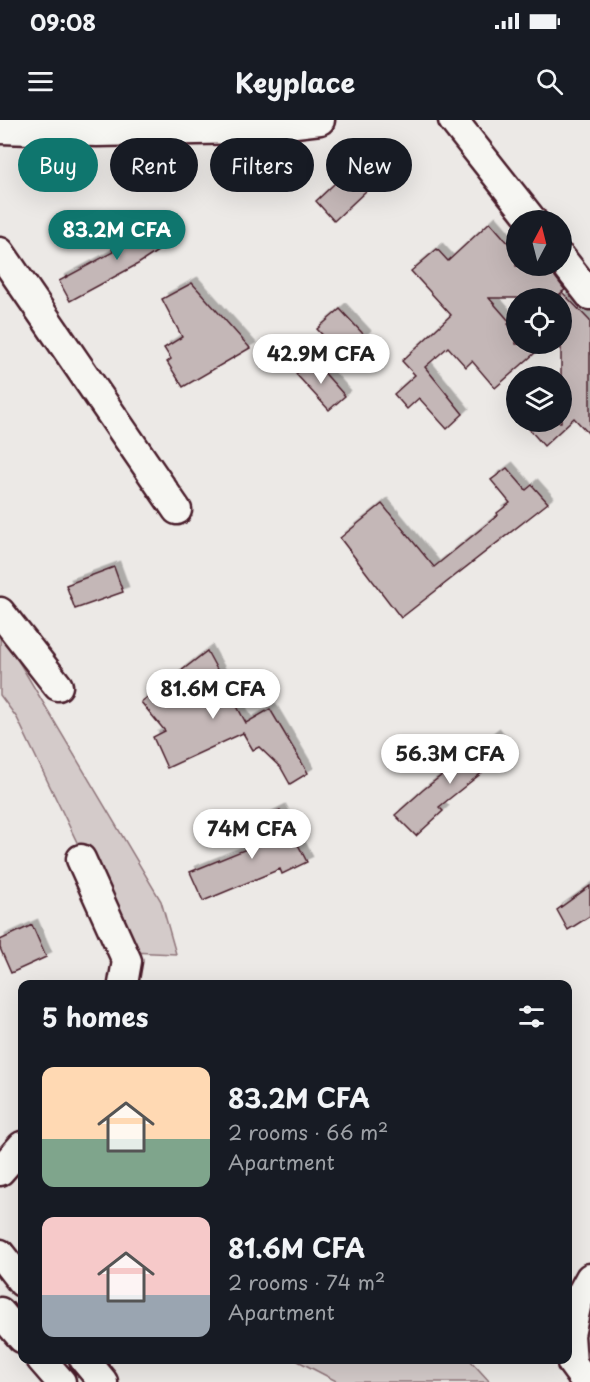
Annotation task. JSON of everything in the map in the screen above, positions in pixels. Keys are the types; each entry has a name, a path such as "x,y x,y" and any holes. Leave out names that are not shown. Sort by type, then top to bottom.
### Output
{"street":[{"path":"7,126 97,132 246,129 320,120"},
{"path":"453,120 524,210"},
{"path":"0,252 177,510"},
{"path":"572,272 590,295"},
{"path":"0,612 58,686"},
{"path":"81,859 127,961 124,980"},
{"path":"0,1171 18,1151"},
{"path":"0,1254 18,1277"},
{"path":"572,1326 577,1302 590,1278"},
{"path":"0,1312 18,1333"},
{"path":"572,1363 586,1382"},
{"path":"45,1364 61,1382"},
{"path":"88,1364 103,1382"}],"shaded area":[{"path":"0,630 161,901 176,954 130,952 17,718 0,695"},
{"path":"304,1364 474,1364 490,1382 338,1382"}],"building":[{"path":"326,192 365,192 334,221 316,201"},
{"path":"160,221 173,241 138,264 70,301 59,281 113,252 112,249"},
{"path":"490,222 506,240 506,276 554,276 564,288 506,288 506,298 489,298 506,317 506,354 534,354 520,366 506,366 506,378 495,388 472,361 466,367 448,347 425,367 463,414 447,429 419,398 407,409 394,394 415,375 402,361 451,315 411,271 437,249 448,261"},
{"path":"192,283 250,348 183,387 167,362 171,359 164,348 182,337 162,299"},
{"path":"572,302 590,321 590,435 574,418 572,420 572,366 561,366 561,354 572,354"},
{"path":"340,309 365,336 342,356 317,329"},
{"path":"313,360 345,396 329,410 296,374"},
{"path":"532,432 559,432 544,446"},
{"path":"507,468 526,490 532,485 548,503 401,618 340,538 382,504 434,567 510,503 491,480"},
{"path":"114,567 123,592 75,609 66,585"},
{"path":"207,651 246,723 270,709 308,773 290,784 281,768 259,747 253,750 243,733 167,768 153,737 165,731 141,702"},
{"path":"494,734 508,752 439,807 443,811 416,836 395,815"},
{"path":"280,810 307,862 282,874 280,869 203,901 190,872 266,841 256,822"},
{"path":"590,886 590,916 568,930 557,910"},
{"path":"32,925 46,957 11,973 0,948 0,940"}]}
